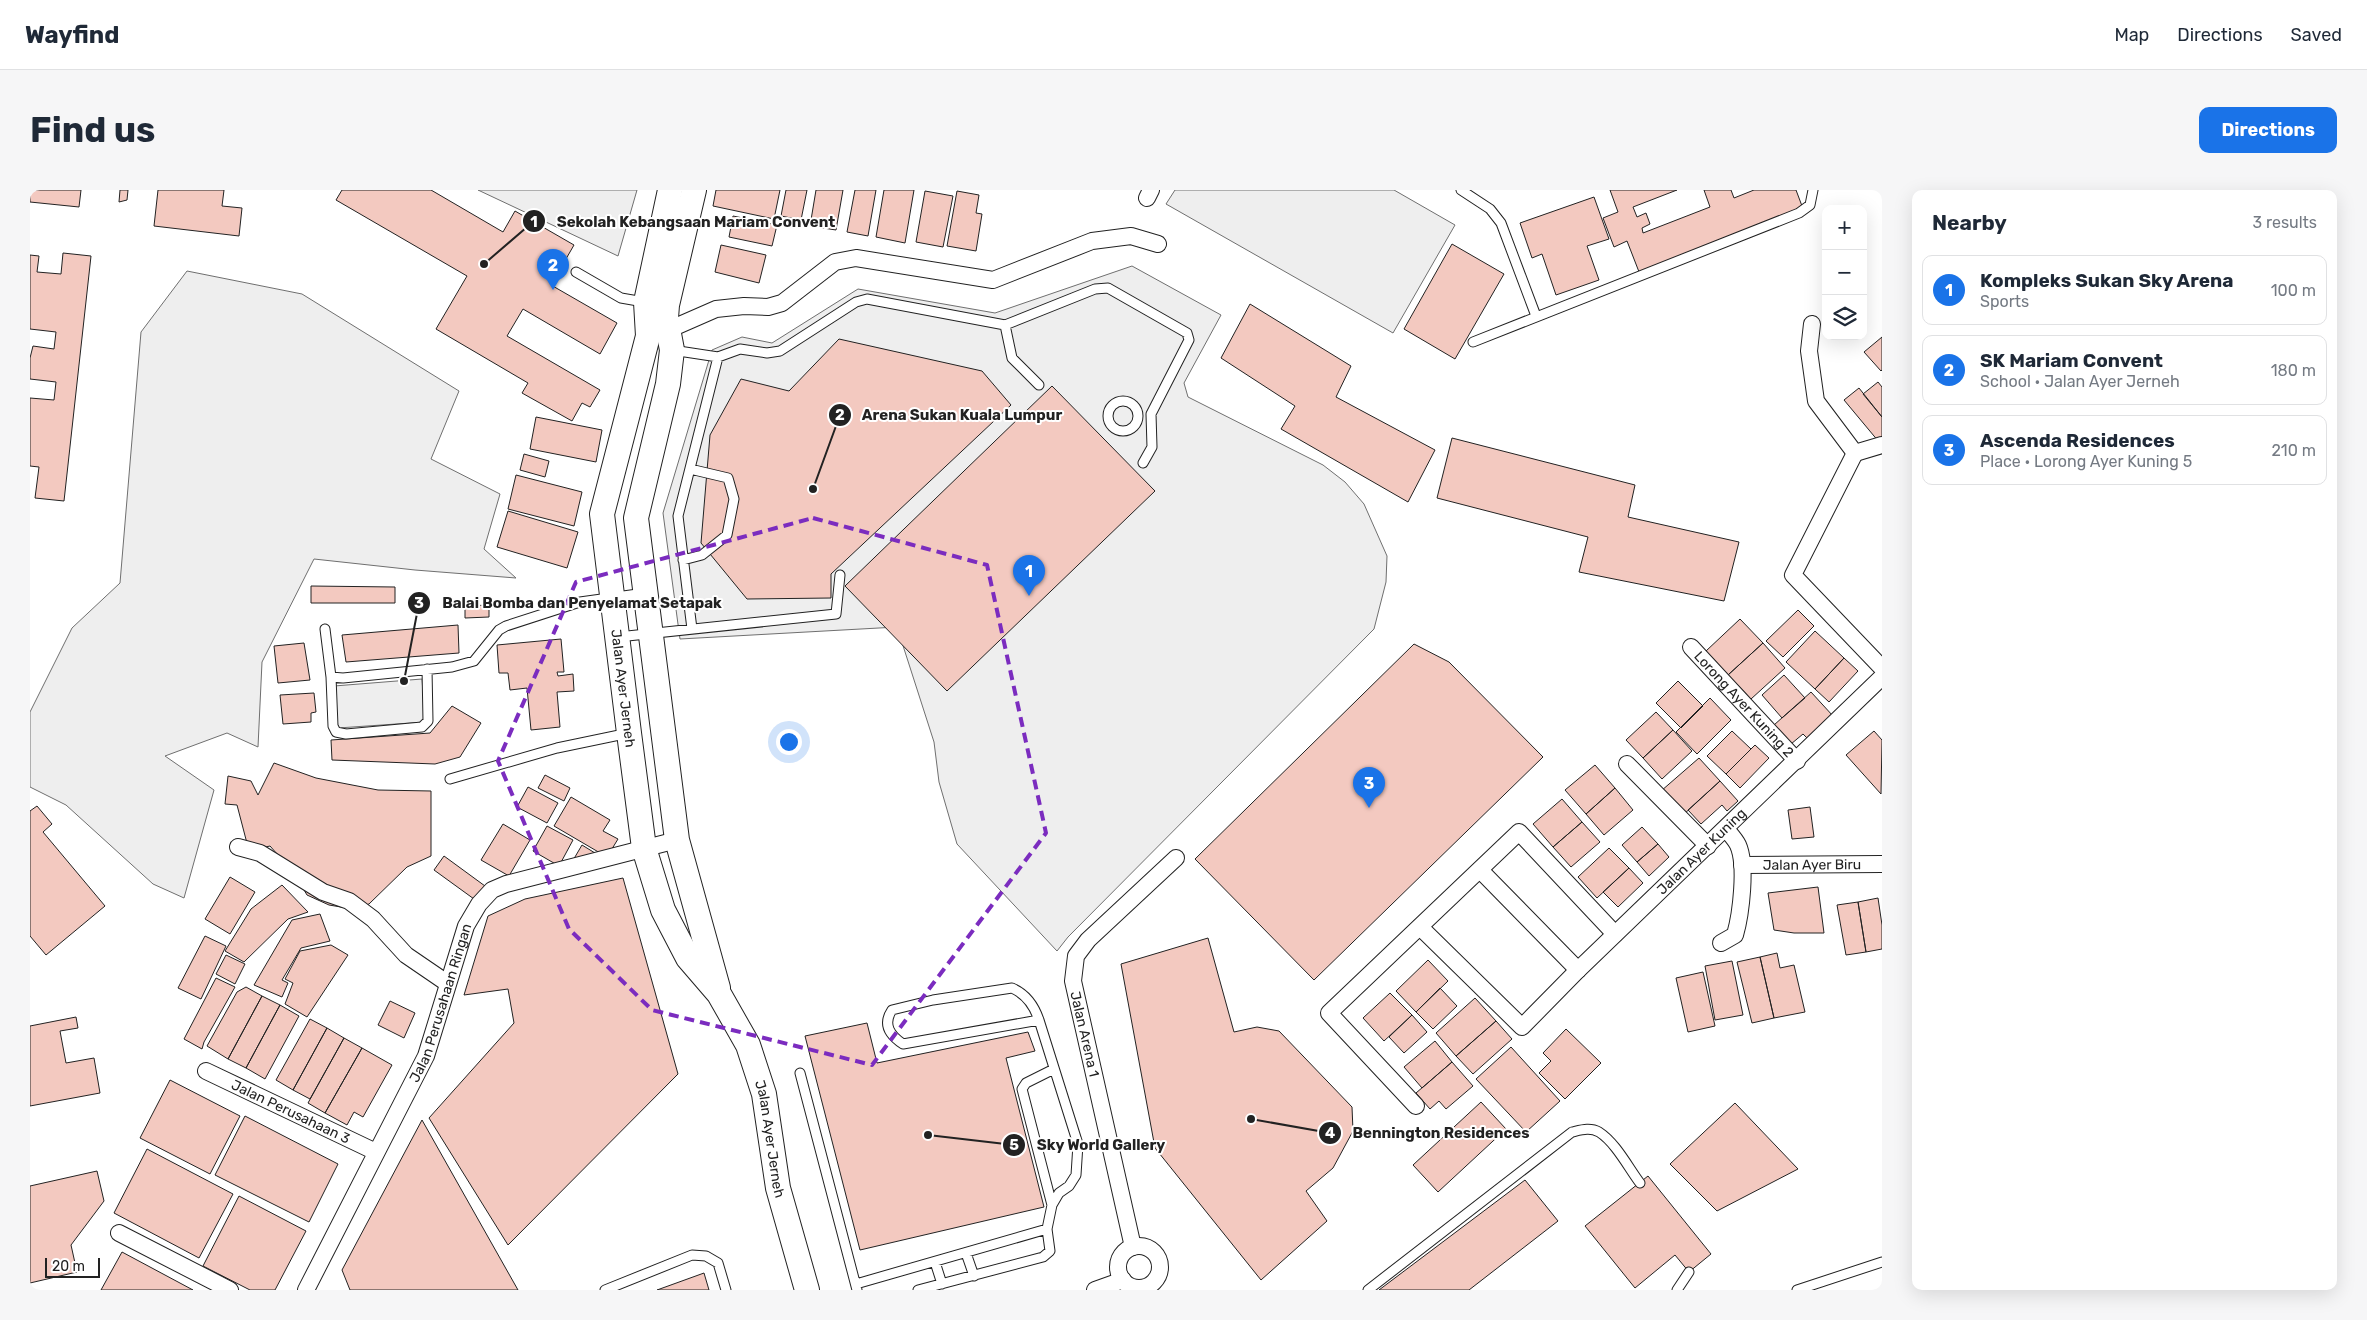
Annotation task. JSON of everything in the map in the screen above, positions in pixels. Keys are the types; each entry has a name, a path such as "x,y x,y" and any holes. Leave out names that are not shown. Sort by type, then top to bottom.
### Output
{"main road":[{"name":"Jalan Ayer Jerneh","path":"670,190 656,303 670,340 668,384 636,518 678,840 719,994"},
{"name":"Jalan Ayer Jerneh","path":"694,190 656,303 602,514 644,848 663,910 688,958 719,994 748,1045 764,1094 778,1188 807,1290"}],"street":[{"path":"670,340 716,309 744,306 768,307 782,303 835,262 856,258 993,280 1092,241 1131,236 1158,244"},
{"path":"1812,324 1809,351 1816,401 1855,453"},
{"path":"1882,445 1855,453 1793,575 1882,668"},
{"name":"Lorong Ayer Kuning 2","path":"1691,647 1797,761"},
{"name":"Jalan Ayer Kuning","path":"1420,927 1522,1027 1615,934 1797,761 1882,677"},
{"path":"1627,764 1708,846"},
{"path":"1721,943 1735,935 1739,922 1742,865 1738,845 1726,829"},
{"path":"1416,1106 1329,1013 1519,832 1615,934"},
{"name":"Jalan Perusahaan Ringan","path":"306,1290 426,1056 466,926 479,904 492,890 506,884 678,840"},
{"path":"238,847 260,853 323,892 349,901 373,919 406,954 447,983"},
{"name":"Jalan Arena 1","path":"1133,1247 1073,981 1076,956 1088,940 1176,858"},
{"name":"Jalan Ayer Biru","path":"1742,865 1882,864"},
{"path":"1480,870 1578,970"},
{"name":"Jalan Perusahaan 3","path":"206,1071 376,1152"},
{"path":"119,1233 230,1290"},
{"path":"1133,1247 1149,1248 1159,1261 1158,1277 1145,1287 1137,1288 1123,1280 1119,1273 1120,1257 1133,1247"},
{"path":"1095,1290 1123,1280"}],"lane":[{"path":"1461,190 1490,209 1501,222 1536,316"},
{"path":"1473,342 1799,213 1810,205 1813,190"},
{"path":"576,272 621,298 656,303"},
{"path":"670,340 718,357 740,349 767,353 780,351 856,302 868,299 1005,326 1095,289 1108,288 1187,333 1189,340 1151,414 1152,447 1143,463"},
{"path":"1005,326 1012,358 1039,385"},
{"path":"692,629 678,516 718,357"},
{"path":"1138,417 1151,414"},
{"path":"683,560 702,555 726,535 734,499 728,478 690,469"},
{"path":"618,637 836,614 840,575"},
{"path":"330,677 452,667 474,661 500,630 506,626 580,602 645,593"},
{"path":"324,629 330,677 333,726 336,732 346,734 422,727 428,721 427,669"},
{"path":"450,779 557,748 629,733"},
{"path":"918,1290 1043,1257 1050,1251 1047,1230 1052,1205 1059,1193 1069,1186 1076,1175 1078,1144 1039,1020 1035,1009 1023,992 1012,988 933,1000 892,1010 887,1017 887,1027 894,1038 904,1044 1039,1020"},
{"path":"1052,1205 1022,1089 1026,1083 1054,1069"},
{"path":"800,1073 856,1287 1047,1230"},
{"path":"1368,1290 1572,1132 1586,1128 1599,1132 1617,1151 1640,1183"},
{"path":"966,1253 974,1276"},
{"path":"605,1290 692,1255 706,1256 718,1263 726,1290"},
{"path":"935,1262 942,1284"},
{"path":"1797,1290 1882,1262"},
{"path":"1677,1290 1688,1272"},
{"path":"959,1280 962,1290"}],"highlighted area":[{"path":"813,518 987,565 1046,833 872,1065 652,1010 569,929 498,761 576,582"}],"shaded area":[{"path":"478,190 637,190 618,256"},
{"path":"1175,190 1394,190 1455,225 1393,333 1166,204"},
{"path":"1132,266 1221,315 1184,383 1188,397 1323,465 1345,482 1364,504 1387,556 1386,582 1374,629 1068,937 1057,951 957,844 939,782 934,742 897,627 680,639 663,513 712,350 742,337 772,343 858,289 995,313"},
{"path":"187,271 302,294 459,391 431,459 500,494 484,549 516,578 314,559 262,662 258,747 227,733 165,756 214,790 184,898 153,884 66,805 30,787 30,712 72,628 120,583 141,332"},
{"path":"422,679 425,722 338,728 334,686"}],"building":[{"path":"30,190 81,190 79,207 30,202"},
{"path":"120,190 128,190 127,200 119,202"},
{"path":"158,190 224,190 222,206 242,208 239,236 154,226"},
{"path":"342,190 431,190 503,232 515,211 574,245 551,285 617,323 600,354 523,309 507,336 600,390 590,407 582,403 572,421 522,393 528,383 436,329 467,276 336,200"},
{"path":"716,190 780,190 774,219 713,206"},
{"path":"786,190 807,190 801,220 781,216"},
{"path":"816,190 843,190 836,230 810,226"},
{"path":"855,190 876,190 868,236 847,232"},
{"path":"884,190 914,190 905,243 876,237"},
{"path":"1610,190 1677,190 1633,207 1637,217 1646,213 1650,224 1642,228 1643,233 1710,207 1704,190 1731,190 1734,198 1754,190 1796,190 1805,214 1641,277 1627,241 1614,247 1603,218 1618,212"},
{"path":"925,191 953,196 943,247 916,242"},
{"path":"957,191 979,195 976,213 982,214 976,251 947,246"},
{"path":"1594,197 1609,239 1587,246 1599,280 1556,295 1542,254 1532,258 1520,223"},
{"path":"733,216 777,225 772,246 729,237"},
{"path":"1452,244 1504,274 1455,359 1404,329"},
{"path":"721,245 766,255 759,283 715,272"},
{"path":"63,253 91,256 64,501 35,498 39,467 30,466 30,398 54,400 56,382 30,379 30,358 33,346 54,349 56,332 30,329 30,255 39,256 37,272 61,274"},
{"path":"1250,304 1351,366 1336,397 1435,450 1408,502 1281,429 1295,406 1221,358"},
{"path":"1882,337 1882,370 1881,371 1864,352"},
{"path":"839,339 982,371 1011,405 831,574 831,598 747,599 701,543 710,435 741,379 789,391"},
{"path":"1878,382 1882,387 1882,417 1863,394"},
{"path":"1052,386 1155,491 947,691 845,586"},
{"path":"1859,388 1882,417 1882,440 1879,442 1844,400"},
{"path":"536,417 602,430 596,462 530,449"},
{"path":"1452,438 1635,485 1628,517 1739,542 1724,601 1579,572 1588,537 1437,498"},
{"path":"524,454 549,461 545,477 520,470"},
{"path":"516,475 582,492 574,526 508,509"},
{"path":"508,511 578,532 567,568 497,547"},
{"path":"311,586 395,587 395,603 311,603"},
{"path":"489,605 489,617 465,618 465,606"},
{"path":"1798,610 1814,626 1783,657 1766,641"},
{"path":"1740,619 1763,643 1728,675 1706,651"},
{"path":"458,625 459,653 346,662 342,635"},
{"path":"1815,631 1844,658 1815,689 1786,662"},
{"path":"561,639 564,672 557,672 558,676 573,674 574,691 557,692 560,727 531,730 527,688 510,690 508,673 499,673 497,645"},
{"path":"304,643 310,680 278,683 274,646"},
{"path":"1763,643 1785,668 1751,699 1728,675"},
{"path":"1414,644 1449,662 1543,757 1314,980 1195,859"},
{"path":"1844,658 1858,671 1829,702 1815,689"},
{"path":"1784,675 1805,698 1782,718 1762,695"},
{"path":"1678,681 1703,706 1681,728 1656,703"},
{"path":"1811,692 1833,716 1807,738 1803,734 1791,744 1774,725"},
{"path":"314,693 316,712 311,713 311,722 283,724 280,695"},
{"path":"1710,698 1731,720 1697,754 1676,732"},
{"path":"452,706 481,723 460,757 435,764 332,760 331,740 430,733"},
{"path":"1656,712 1673,730 1643,758 1626,740"},
{"path":"1673,730 1692,751 1662,779 1643,758"},
{"path":"1732,731 1751,749 1726,774 1707,756"},
{"path":"1874,731 1882,740 1881,794 1846,755"},
{"path":"1755,745 1769,758 1740,788 1726,774"},
{"path":"1699,758 1720,781 1683,815 1661,791"},
{"path":"274,763 316,778 378,790 431,791 431,856 407,867 369,904 353,909 329,905 307,895 294,873 270,846 249,851 237,805 225,804 228,776 251,781 258,795"},
{"path":"1595,765 1615,788 1586,814 1565,790"},
{"path":"545,775 570,788 564,801 538,788"},
{"path":"1720,781 1738,801 1727,811 1722,805 1701,824 1688,810"},
{"path":"528,787 558,803 547,823 517,807"},
{"path":"1615,788 1633,810 1604,835 1586,814"},
{"path":"571,797 610,820 603,831 618,839 607,857 554,826"},
{"path":"1562,799 1582,822 1553,847 1533,824"},
{"path":"37,806 52,824 43,832 105,906 46,955 30,936 30,811"},
{"path":"1810,807 1814,837 1792,839 1788,810"},
{"path":"1582,822 1600,842 1571,867 1553,847"},
{"path":"503,824 530,840 509,876 481,860"},
{"path":"547,826 573,840 559,866 533,851"},
{"path":"1642,827 1658,844 1637,862 1622,845"},
{"path":"1658,844 1669,857 1649,876 1637,862"},
{"path":"582,845 595,853 584,870 572,862"},
{"path":"1609,848 1629,868 1597,898 1578,877"},
{"path":"444,856 485,886 474,899 434,870"},
{"path":"1629,868 1643,883 1618,907 1603,892"},
{"path":"230,877 255,892 230,934 205,919"},
{"path":"623,878 678,1074 508,1245 429,1118 514,1023 508,989 464,995 488,916 525,899"},
{"path":"282,885 308,912 288,919 244,962 225,951 251,909"},
{"path":"1818,887 1824,933 1794,933 1774,930 1768,893"},
{"path":"1878,898 1882,925 1882,949 1866,952 1858,902"},
{"path":"1858,902 1866,952 1846,955 1837,905"},
{"path":"320,914 330,941 301,948 282,980 288,983 282,997 254,985 292,920"},
{"path":"205,936 226,946 201,999 178,988"},
{"path":"1208,938 1234,1032 1257,1027 1279,1031 1352,1107 1353,1131 1333,1168 1306,1191 1327,1221 1261,1280 1155,1148 1121,964"},
{"path":"331,945 348,955 307,1017 285,1004 293,983 285,979 300,951"},
{"path":"1777,953 1780,968 1794,965 1805,1012 1774,1018 1760,957"},
{"path":"226,955 245,964 235,984 216,974"},
{"path":"1760,957 1774,1018 1752,1023 1737,962"},
{"path":"1428,960 1448,981 1416,1012 1396,991"},
{"path":"1732,961 1743,1015 1715,1020 1705,966"},
{"path":"1703,972 1715,1026 1688,1032 1676,978"},
{"path":"216,978 235,987 204,1042 202,1049 184,1039"},
{"path":"246,987 262,996 228,1059 207,1046 237,992"},
{"path":"1440,988 1457,1006 1433,1029 1416,1012"},
{"path":"1390,993 1412,1015 1384,1041 1363,1018"},
{"path":"262,996 280,1005 246,1068 228,1059"},
{"path":"1475,998 1496,1021 1456,1056 1436,1033"},
{"path":"390,1001 415,1013 404,1038 378,1025"},
{"path":"280,1005 299,1016 265,1079 246,1068"},
{"path":"1412,1015 1427,1032 1404,1053 1389,1037"},
{"path":"76,1017 78,1028 60,1031 66,1063 94,1058 100,1093 30,1106 30,1026"},
{"path":"310,1019 327,1028 293,1090 276,1080"},
{"path":"1496,1021 1512,1039 1473,1074 1456,1056"},
{"path":"867,1023 877,1063 1028,1032 1035,1051 1006,1058 1044,1207 860,1250 805,1036"},
{"path":"327,1028 344,1038 310,1099 293,1090"},
{"path":"1566,1029 1601,1063 1565,1099 1539,1073 1551,1061 1543,1053"},
{"path":"344,1038 362,1048 325,1113 308,1103"},
{"path":"1435,1041 1452,1062 1422,1088 1404,1067"},
{"path":"1511,1047 1560,1101 1526,1132 1476,1079"},
{"path":"362,1048 392,1065 363,1117 354,1112 347,1125 325,1113"},
{"path":"1452,1062 1473,1086 1446,1109 1439,1101 1430,1109 1416,1093"},
{"path":"170,1080 240,1116 210,1174 140,1138"},
{"path":"1481,1102 1506,1129 1438,1192 1413,1165"},
{"path":"1735,1103 1798,1169 1717,1211 1670,1164"},
{"path":"245,1116 338,1164 309,1222 215,1175"},
{"path":"422,1120 518,1290 350,1290 342,1270"},
{"path":"147,1149 233,1194 199,1258 114,1213"},
{"path":"97,1171 104,1201 71,1245 77,1272 30,1283 30,1186"},
{"path":"1648,1176 1711,1254 1689,1272 1675,1255 1635,1288 1585,1226"},
{"path":"1525,1180 1558,1221 1469,1290 1379,1290"},
{"path":"239,1196 306,1231 275,1290 250,1290 203,1266"},
{"path":"122,1252 193,1290 101,1290"},
{"path":"704,1273 709,1290 657,1290"}],"place":[{"name":"Sekolah Kebangsaan Mariam Convent","path":"484,264"},
{"name":"SK Mariam Convent","path":"553,290"},
{"name":"Arena Sukan Kuala Lumpur","path":"813,489"},
{"name":"Kompleks Sukan Sky Arena","path":"1029,596"},
{"name":"Balai Bomba dan Penyelamat Setapak","path":"404,681"},
{"name":"Ascenda Residences","path":"1369,808"},
{"name":"Bennington Residences","path":"1251,1119"},
{"name":"Sky World Gallery","path":"928,1135"}]}
